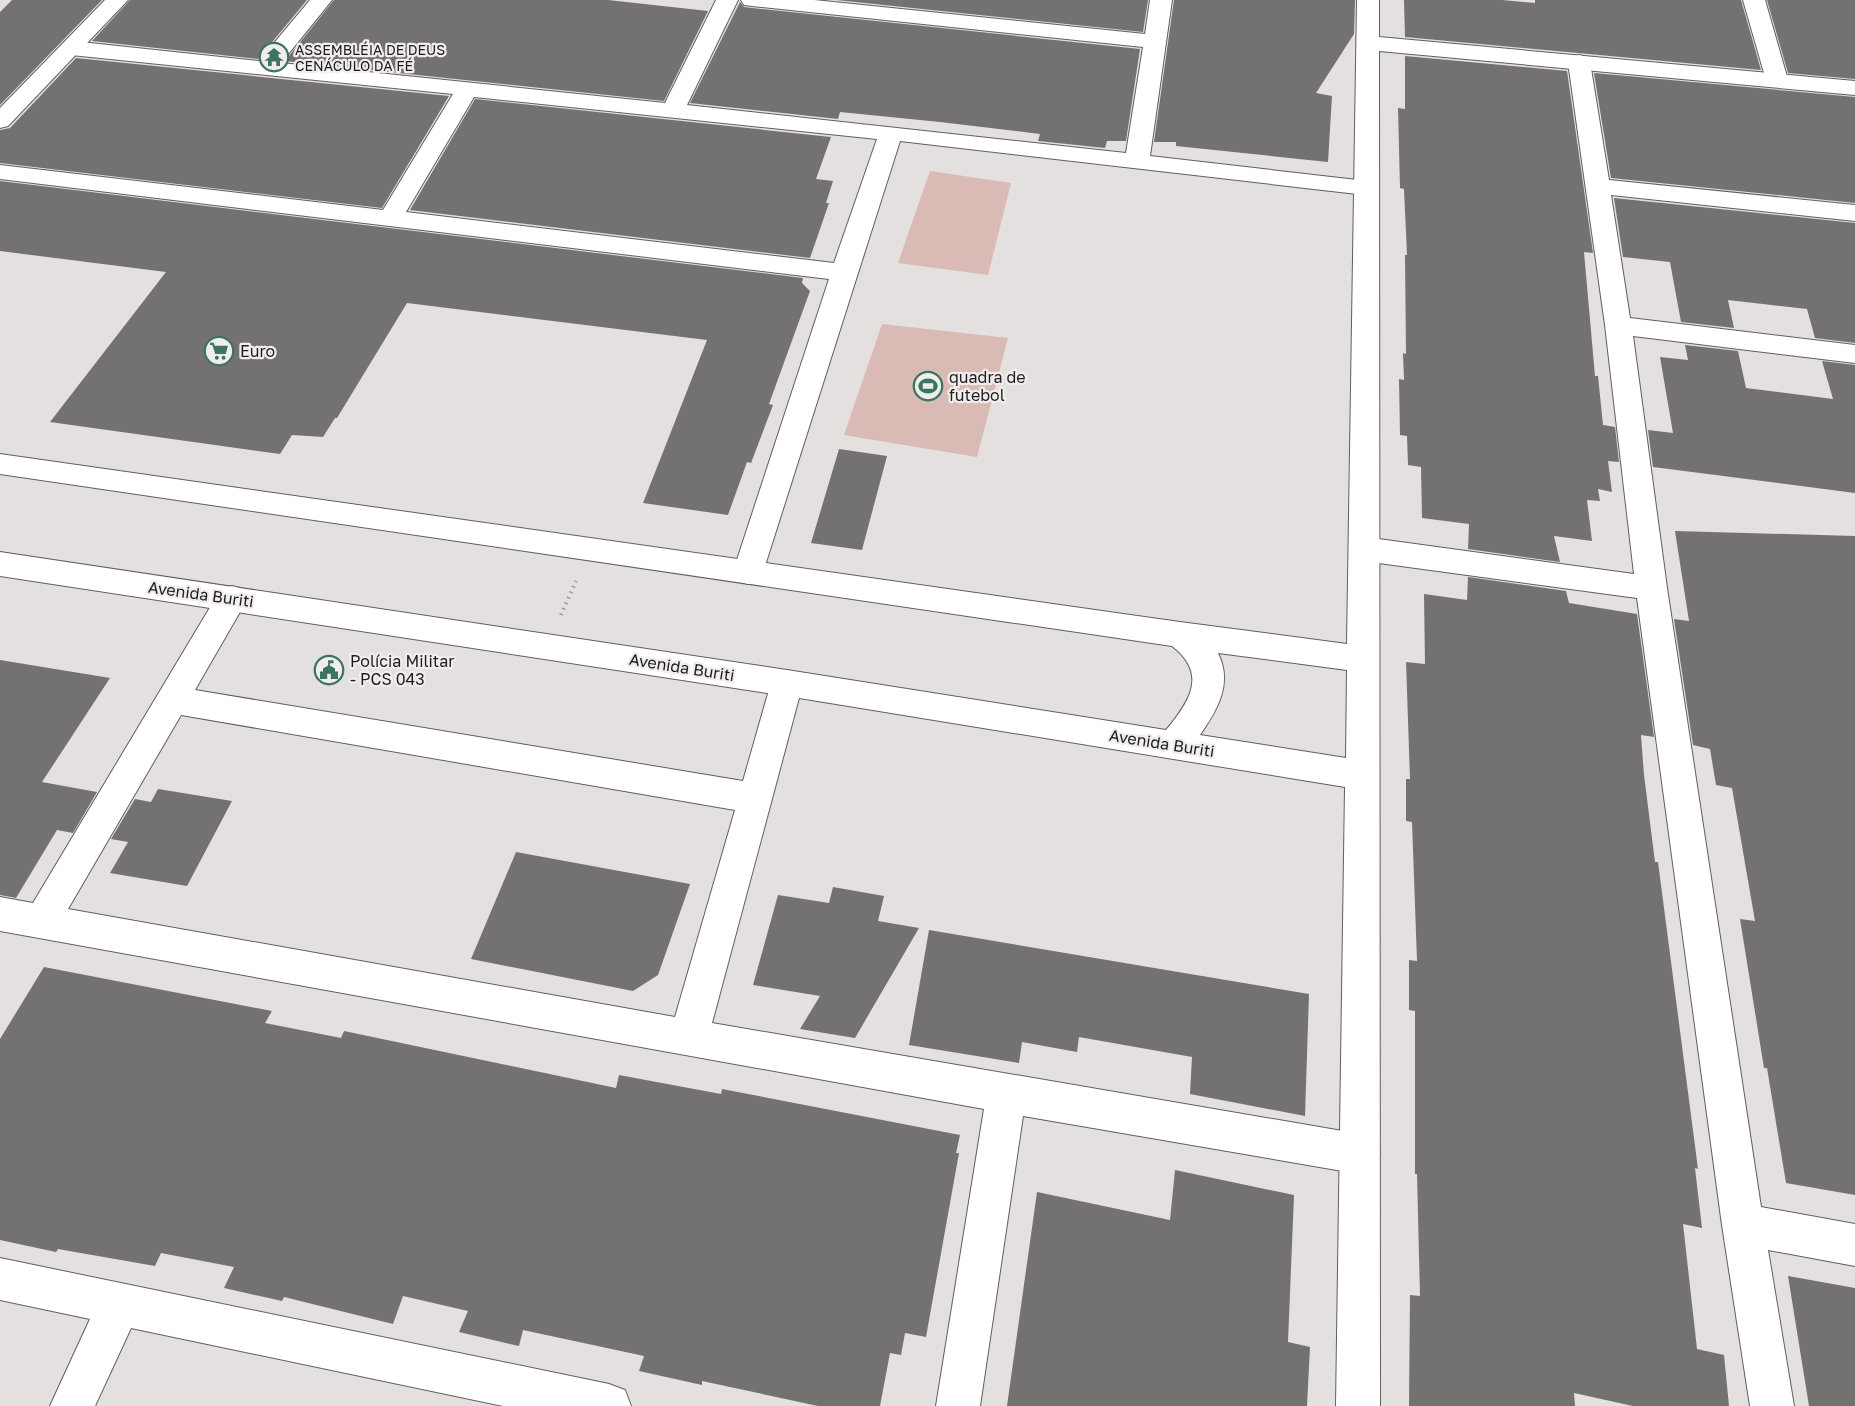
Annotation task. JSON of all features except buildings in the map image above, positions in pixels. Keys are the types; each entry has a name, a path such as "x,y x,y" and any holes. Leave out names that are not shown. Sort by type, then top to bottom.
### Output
{"street":[{"path":"0,121 117,0"},
{"path":"266,68 321,0"},
{"path":"672,111 728,0"},
{"path":"752,0 1155,42"},
{"path":"976,23 982,0"},
{"path":"1137,162 1161,0"},
{"path":"1358,1406 1368,0"},
{"path":"1754,0 1777,80"},
{"path":"1367,43 1855,88"},
{"path":"71,48 891,133 1366,188"},
{"path":"1579,62 1618,325 1651,588 1743,1225 1772,1406"},
{"path":"391,217 467,90"},
{"path":"748,572 891,133"},
{"path":"0,172 844,272"},
{"path":"1597,186 1855,213"},
{"path":"1618,325 1855,355"},
{"path":"0,464 1180,635 1363,659"},
{"path":"1364,549 1651,588"},
{"name":"Avenida Buriti","path":"0,564 787,683 1362,775"},
{"path":"42,921 232,598"},
{"path":"1173,745 1204,702 1208,681 1206,664 1199,651 1180,635"},
{"path":"689,1036 787,683"},
{"path":"172,699 754,798"},
{"path":"0,914 689,1036 1006,1095 1360,1154"},
{"path":"958,1406 1006,1095"},
{"path":"1743,1225 1855,1245"},
{"path":"0,1279 609,1406"},
{"path":"72,1406 120,1304"}],"path":[{"path":"548,646 589,549"}],"shaded area":[{"path":"930,171 1011,183 988,275 898,263"},
{"name":"quadra de futebol","path":"882,324 1008,338 977,457 844,435"}],"place":[{"name":"ASSEMBLÉIA DE DEUS CENÁCULO DA FÉ","path":"274,57"},
{"name":"Euro","path":"219,351"},
{"name":"quadra de futebol","path":"928,386"},
{"name":"Polícia Militar - PCS 043","path":"329,670"}]}
